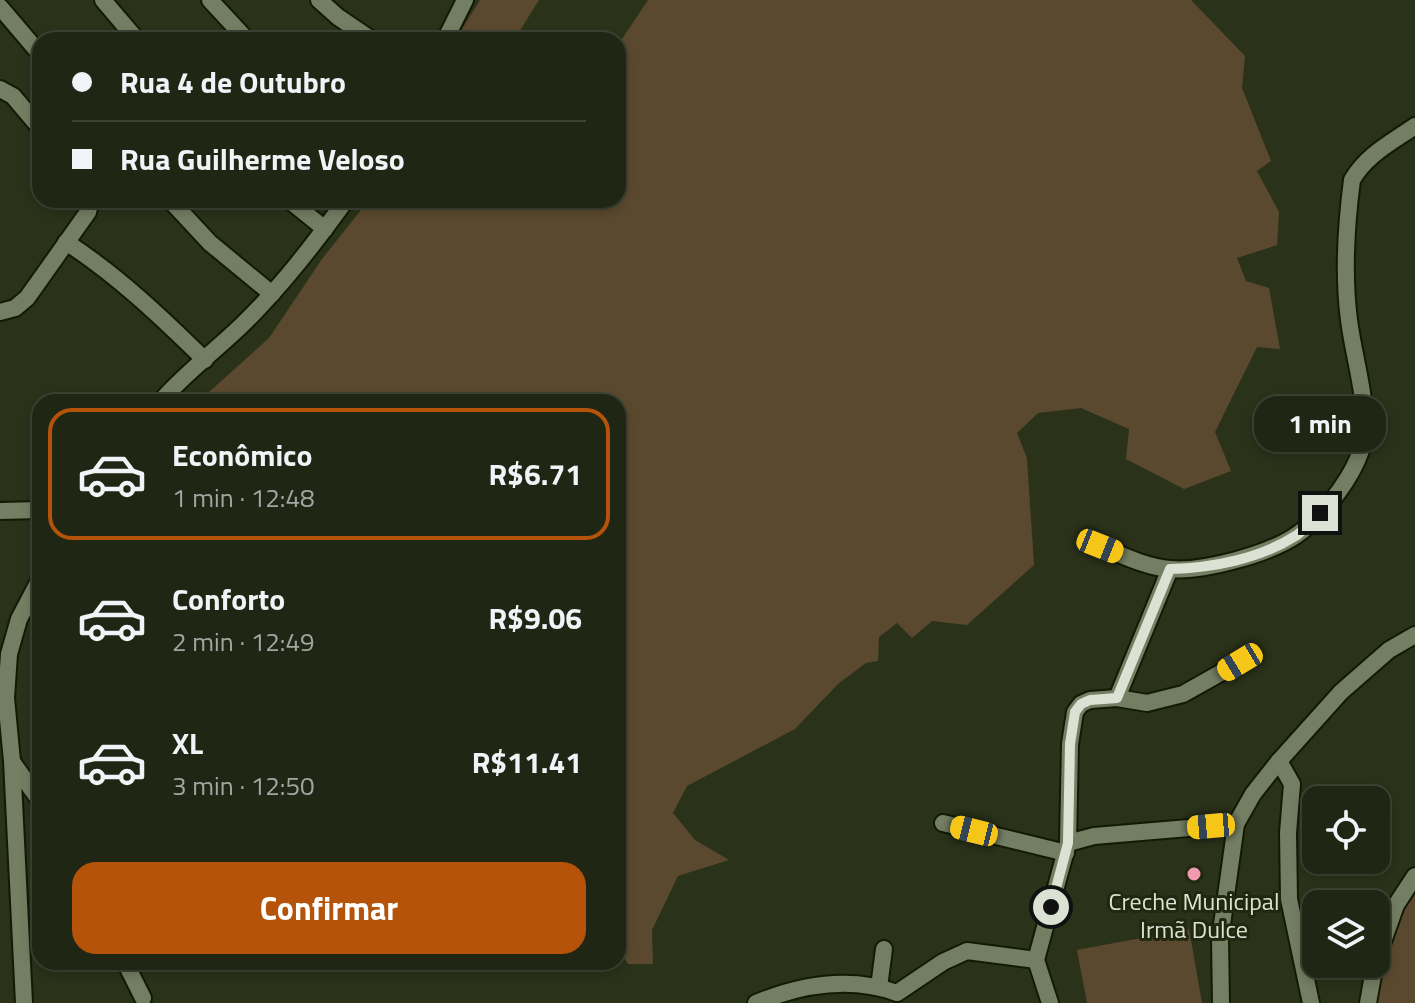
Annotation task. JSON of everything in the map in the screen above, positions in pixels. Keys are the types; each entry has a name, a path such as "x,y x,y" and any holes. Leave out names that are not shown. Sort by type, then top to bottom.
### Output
{"street":[{"path":"103,0 130,32"},
{"path":"210,0 240,32"},
{"path":"319,0 360,32"},
{"path":"449,32 465,0"},
{"path":"0,7 32,45"},
{"path":"0,89 13,96 32,119"},
{"path":"1100,546 1143,563 1170,569 1207,568 1255,554 1297,535 1341,488 1361,454 1364,435 1364,399 1349,322 1346,280 1352,180 1371,156 1415,126"},
{"path":"0,312 15,308 27,298 89,208"},
{"path":"177,208 210,243 272,294"},
{"path":"299,208 325,229"},
{"path":"167,394 272,294 340,208"},
{"path":"66,242 98,263 205,360"},
{"path":"0,511 32,510"},
{"path":"1117,698 1170,569"},
{"path":"24,1003 6,698 9,654 19,619 32,594"},
{"path":"1221,1003 1220,939 1236,824 1253,794 1279,761 1341,692 1389,650 1415,635"},
{"path":"1050,1003 1036,960 1067,848 1070,744 1075,712 1081,704 1090,700 1117,698 1147,703 1183,694 1240,662"},
{"path":"12,761 32,790"},
{"path":"1279,761 1292,784 1288,833 1289,899 1311,1003"},
{"path":"943,823 1067,848 1094,836 1236,824"},
{"path":"1390,921 1396,905 1415,876"},
{"path":"879,987 884,949"},
{"path":"756,1003 818,984 879,987 896,998 943,962 967,951 1036,960"},
{"path":"129,970 143,998"},
{"path":"1368,1003 1372,978"}],"shaded area":[{"path":"480,0 539,0 519,32 460,32"},
{"path":"648,0 1191,0 1245,56 1242,88 1271,161 1257,171 1279,212 1277,245 1237,258 1246,281 1269,288 1280,349 1257,347 1215,432 1231,471 1184,489 1126,459 1129,429 1081,408 1038,413 1017,433 1027,458 1034,565 967,625 932,621 912,638 897,623 879,637 878,661 866,663 839,683 795,729 687,786 673,813 695,840 729,860 678,876 652,930 653,964 628,964 626,961 626,394 207,394 269,338 322,259 363,208 626,208 626,33"},
{"path":"1415,867 1415,1003 1374,1003 1378,978 1390,978 1390,913 1405,877"},
{"path":"1189,929 1202,1003 1087,1003 1077,950"}],"place":[{"name":"Creche Municipal Irmã Dulce","path":"1194,874"}],"route":[{"path":"1051,907 1068,843 1070,744 1075,712 1081,704 1090,700 1117,698 1170,569 1207,568 1255,554 1297,535 1320,513"}]}
